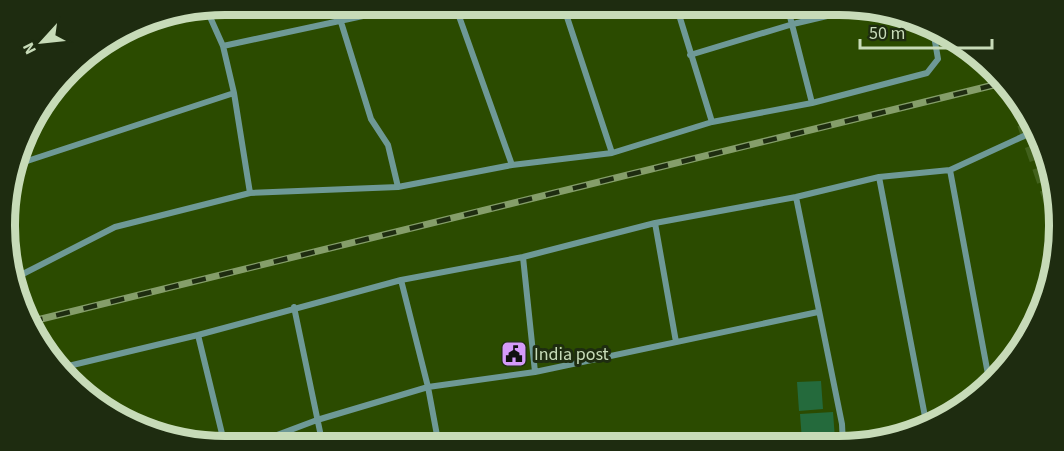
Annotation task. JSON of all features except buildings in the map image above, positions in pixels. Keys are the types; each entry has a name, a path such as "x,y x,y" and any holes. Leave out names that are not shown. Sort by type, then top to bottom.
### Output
{"street":[{"path":"209,15 223,46 234,93 250,193"},
{"path":"223,46 369,15"},
{"path":"459,15 512,165"},
{"path":"567,15 612,153"},
{"path":"679,15 712,122"},
{"path":"790,15 812,103"},
{"path":"690,55 831,15"},
{"path":"341,22 371,119 388,145 398,187"},
{"path":"20,273 116,227 250,193 398,187 512,165 612,153 712,122 812,103 927,73 938,59 934,38"},
{"path":"25,162 234,93"},
{"path":"69,366 198,335 294,307 401,280 523,256 655,223 796,197 879,177 950,170 1028,134"},
{"path":"950,170 988,373"},
{"path":"879,177 925,417"},
{"path":"796,197 843,436"},
{"path":"655,223 676,342"},
{"path":"523,256 535,372"},
{"path":"401,280 428,387 437,436"},
{"path":"294,307 321,436"},
{"path":"275,436 317,420 428,387 535,372 818,312"},
{"path":"198,335 223,436"}],"tunnel":[{"path":"1028,135 1044,182"}],"railway":[{"path":"37,320 995,85"}],"place":[{"name":"India post","path":"514,354"}]}
